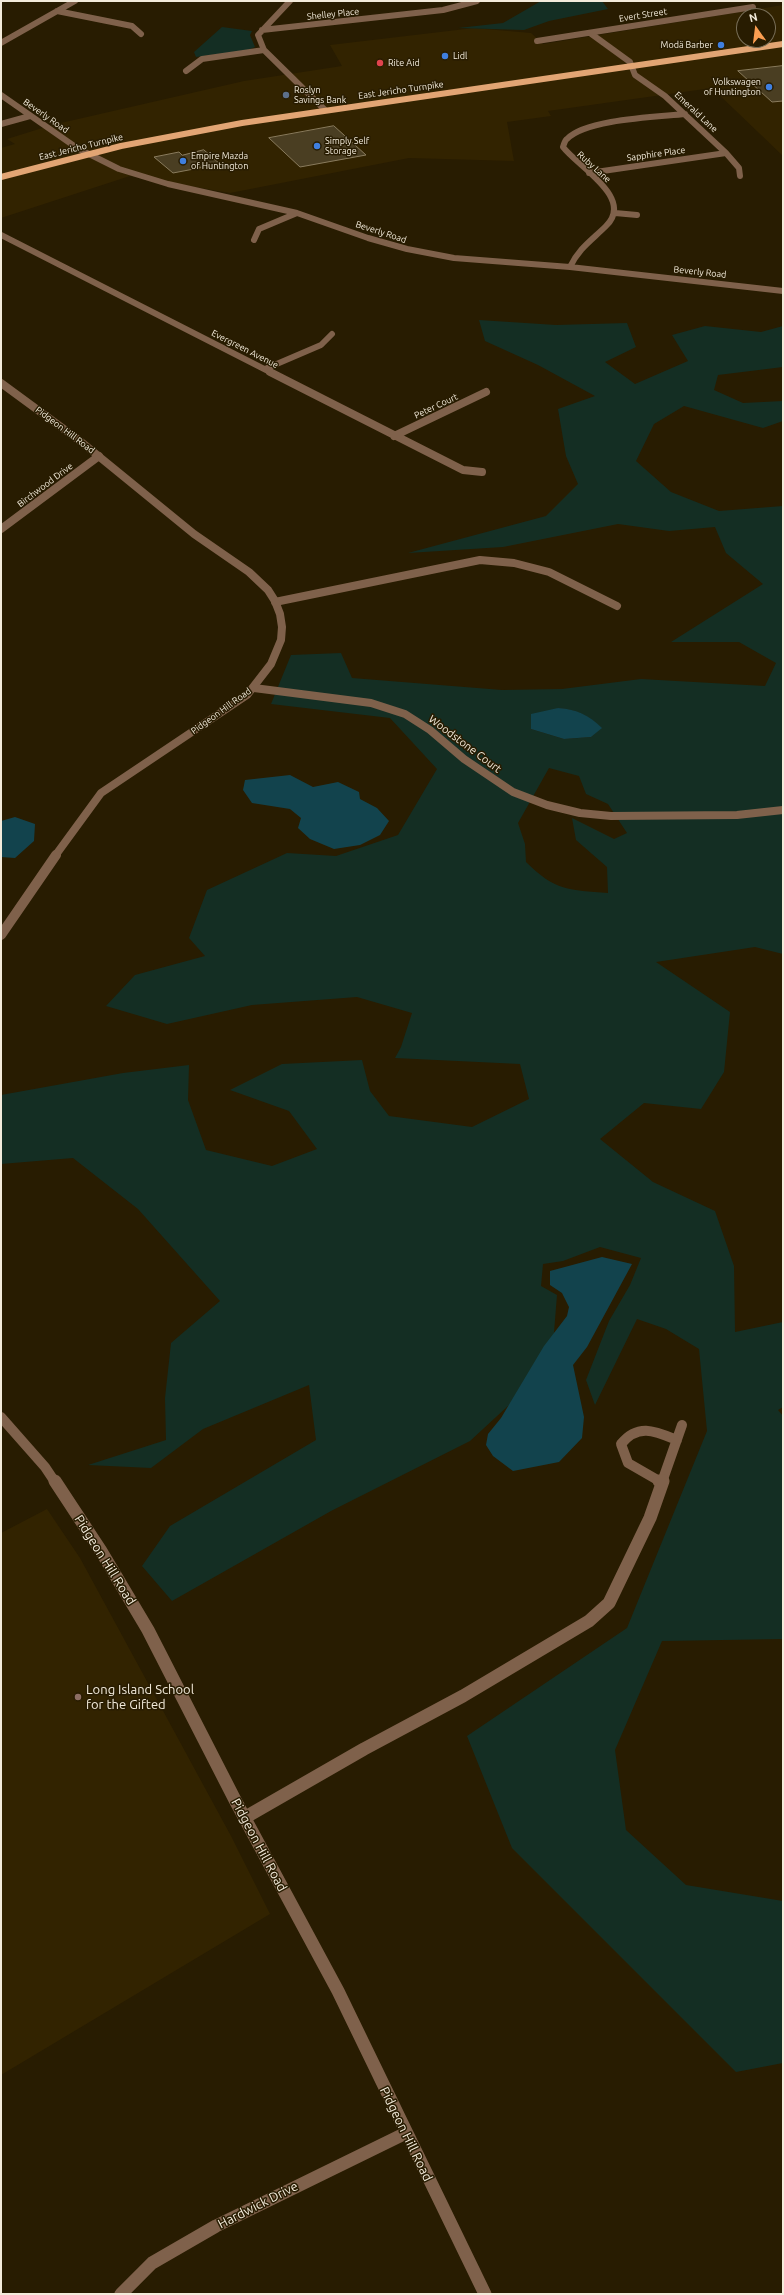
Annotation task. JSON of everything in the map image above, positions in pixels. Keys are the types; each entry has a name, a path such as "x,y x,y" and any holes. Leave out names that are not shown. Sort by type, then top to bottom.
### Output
{"main road":[{"name":"East Jericho Turnpike","path":"1,177 86,154 180,134 325,110 633,68 783,44"}],"street":[{"path":"1,43 75,1"},
{"path":"290,1 258,35 264,50 325,110"},
{"name":"Shelley Place","path":"262,30 443,10 477,1"},
{"name":"Evert Street","path":"536,41 753,7"},
{"path":"57,11 132,26 141,34"},
{"name":"Emerald Lane","path":"590,33 630,62 635,74 665,96 726,153 739,168 740,176"},
{"path":"186,71 202,59 264,50"},
{"name":"Beverly Road","path":"1,95 86,154 124,171 168,184 297,213 368,238 427,254 475,260 570,267 783,291"},
{"name":"Ruby Lane","path":"615,213 614,203 610,194 589,172 566,154 563,147 566,139 573,133 600,125 685,114"},
{"path":"1,124 30,116"},
{"name":"Sapphire Place","path":"589,172 726,153"},
{"path":"254,240 259,229 297,213"},
{"path":"570,267 585,244 604,228 615,213 637,215"},
{"name":"Evergreen Avenue","path":"1,235 463,470 482,472"},
{"path":"265,369 320,345 332,334"},
{"name":"Pidgeon Hill Road","path":"1,383 67,429 194,534 258,580 275,602 281,620 281,641 274,663 254,688 247,695 102,794 81,818 1,935"},
{"name":"Peter Court","path":"394,436 486,392"},
{"name":"Birchwood Drive","path":"1,529 99,456"},
{"path":"275,602 480,560 514,563 549,572 617,606"},
{"name":"Woodstone Court","path":"254,688 371,703 405,714 430,730 464,759 513,792 547,804 580,813 611,816 737,815 783,810"},
{"name":"Pidgeon Hill Road","path":"1,1417 45,1467 101,1551 148,1630 244,1818 338,1991 485,2294"},
{"path":"244,1818 463,1696 589,1620 609,1604 628,1568 650,1518 682,1425"},
{"path":"662,1484 628,1463 621,1444 626,1436 635,1430 651,1429 676,1440"},
{"name":"Hardwick Drive","path":"121,2294 152,2263 216,2226 406,2133"}],"shaded area":[{"path":"783,5 783,156 712,88 548,111 551,116 507,122 514,161 409,158 230,193 130,176 1,218 1,148 15,144 7,139 52,125 244,81 342,66 330,45 474,28 531,33 543,44 736,13 736,48 776,48 776,8 765,8"},
{"name":"Long Island School for the Gifted","path":"47,1509 80,1558 231,1836 270,1914 1,2075 1,1533"}],"green space":[{"path":"541,1 602,1 608,9 549,21 524,30 458,28 503,23"},
{"path":"222,27 252,31 250,35 255,47 248,50 196,57 194,52"},
{"path":"479,320 556,325 627,323 636,347 605,362 635,384 688,361 672,335 705,326 761,332 783,326 783,367 718,375 714,390 743,403 783,401 783,421 763,428 684,406 654,424 636,461 671,492 719,511 783,506 783,954 755,947 656,962 730,1012 724,1072 701,1109 644,1103 600,1139 653,1182 715,1211 734,1266 735,1332 783,1322 783,1407 778,1410 783,1416 783,1639 662,1641 615,1750 626,1830 686,1885 783,1901 783,2063 736,2072 512,1848 467,1736 627,1628 707,1431 699,1349 666,1329 637,1319 595,1405 586,1380 609,1321 630,1285 641,1258 600,1247 563,1261 543,1264 541,1286 557,1295 553,1345 509,1405 470,1441 331,1511 172,1601 142,1566 170,1526 316,1440 309,1385 203,1429 151,1468 88,1465 166,1440 165,1398 171,1343 220,1301 138,1209 73,1158 1,1164 1,1095 123,1073 189,1065 188,1100 206,1150 272,1166 317,1149 289,1111 230,1090 282,1064 362,1060 370,1091 389,1116 472,1127 529,1099 520,1064 395,1058 401,1047 412,1013 357,997 252,1005 167,1024 106,1006 135,975 205,956 189,938 207,890 287,853 336,856 398,835 437,769 390,718 271,704 291,655 341,653 352,678 502,690 562,689 641,679 765,686 776,663 739,642 671,642 763,584 726,553 715,527 669,531 618,524 503,547 408,553 546,516 578,484 566,456 558,409 595,396 538,365 485,341","holes":["558,708 570,710 587,716 601,728 591,737 564,739 531,729","549,768 579,776 586,794 608,804 627,833 614,839 572,818 576,840 607,867 608,893 573,890 554,884 536,872 526,862 525,844 518,823"]}],"water":[{"path":"558,708 576,711 592,720 602,728 591,737 564,739 531,729 531,714"},
{"path":"290,775 313,787 338,782 359,792 360,799 377,808 389,821 380,835 360,845 334,849 310,839 298,828 301,818 290,809 252,803 243,790 245,780"},
{"path":"15,817 35,824 34,841 15,858 1,857 1,821"},
{"path":"602,1257 632,1264 587,1347 573,1365 584,1417 582,1438 559,1462 513,1471 493,1456 486,1445 488,1434 501,1418 544,1346 567,1316 569,1307 562,1293 550,1285 550,1271"}],"building":[{"name":"Volkswagen of Huntington","path":"783,66 783,101 772,102 738,71"},
{"name":"Simply Self Storage","path":"334,126 366,155 300,167 269,138"},
{"name":"Empire Mazda of Huntington","path":"204,150 220,164 173,173 154,157 179,152 182,155"}],"place":[{"name":"Modä Barber","path":"721,45"},
{"name":"Lidl","path":"445,56"},
{"name":"Rite Aid","path":"380,63"},
{"name":"Volkswagen of Huntington","path":"769,87"},
{"name":"Roslyn Savings Bank","path":"286,95"},
{"name":"Simply Self Storage","path":"317,146"},
{"name":"Empire Mazda of Huntington","path":"183,161"},
{"name":"Long Island School for the Gifted","path":"78,1697"}]}
